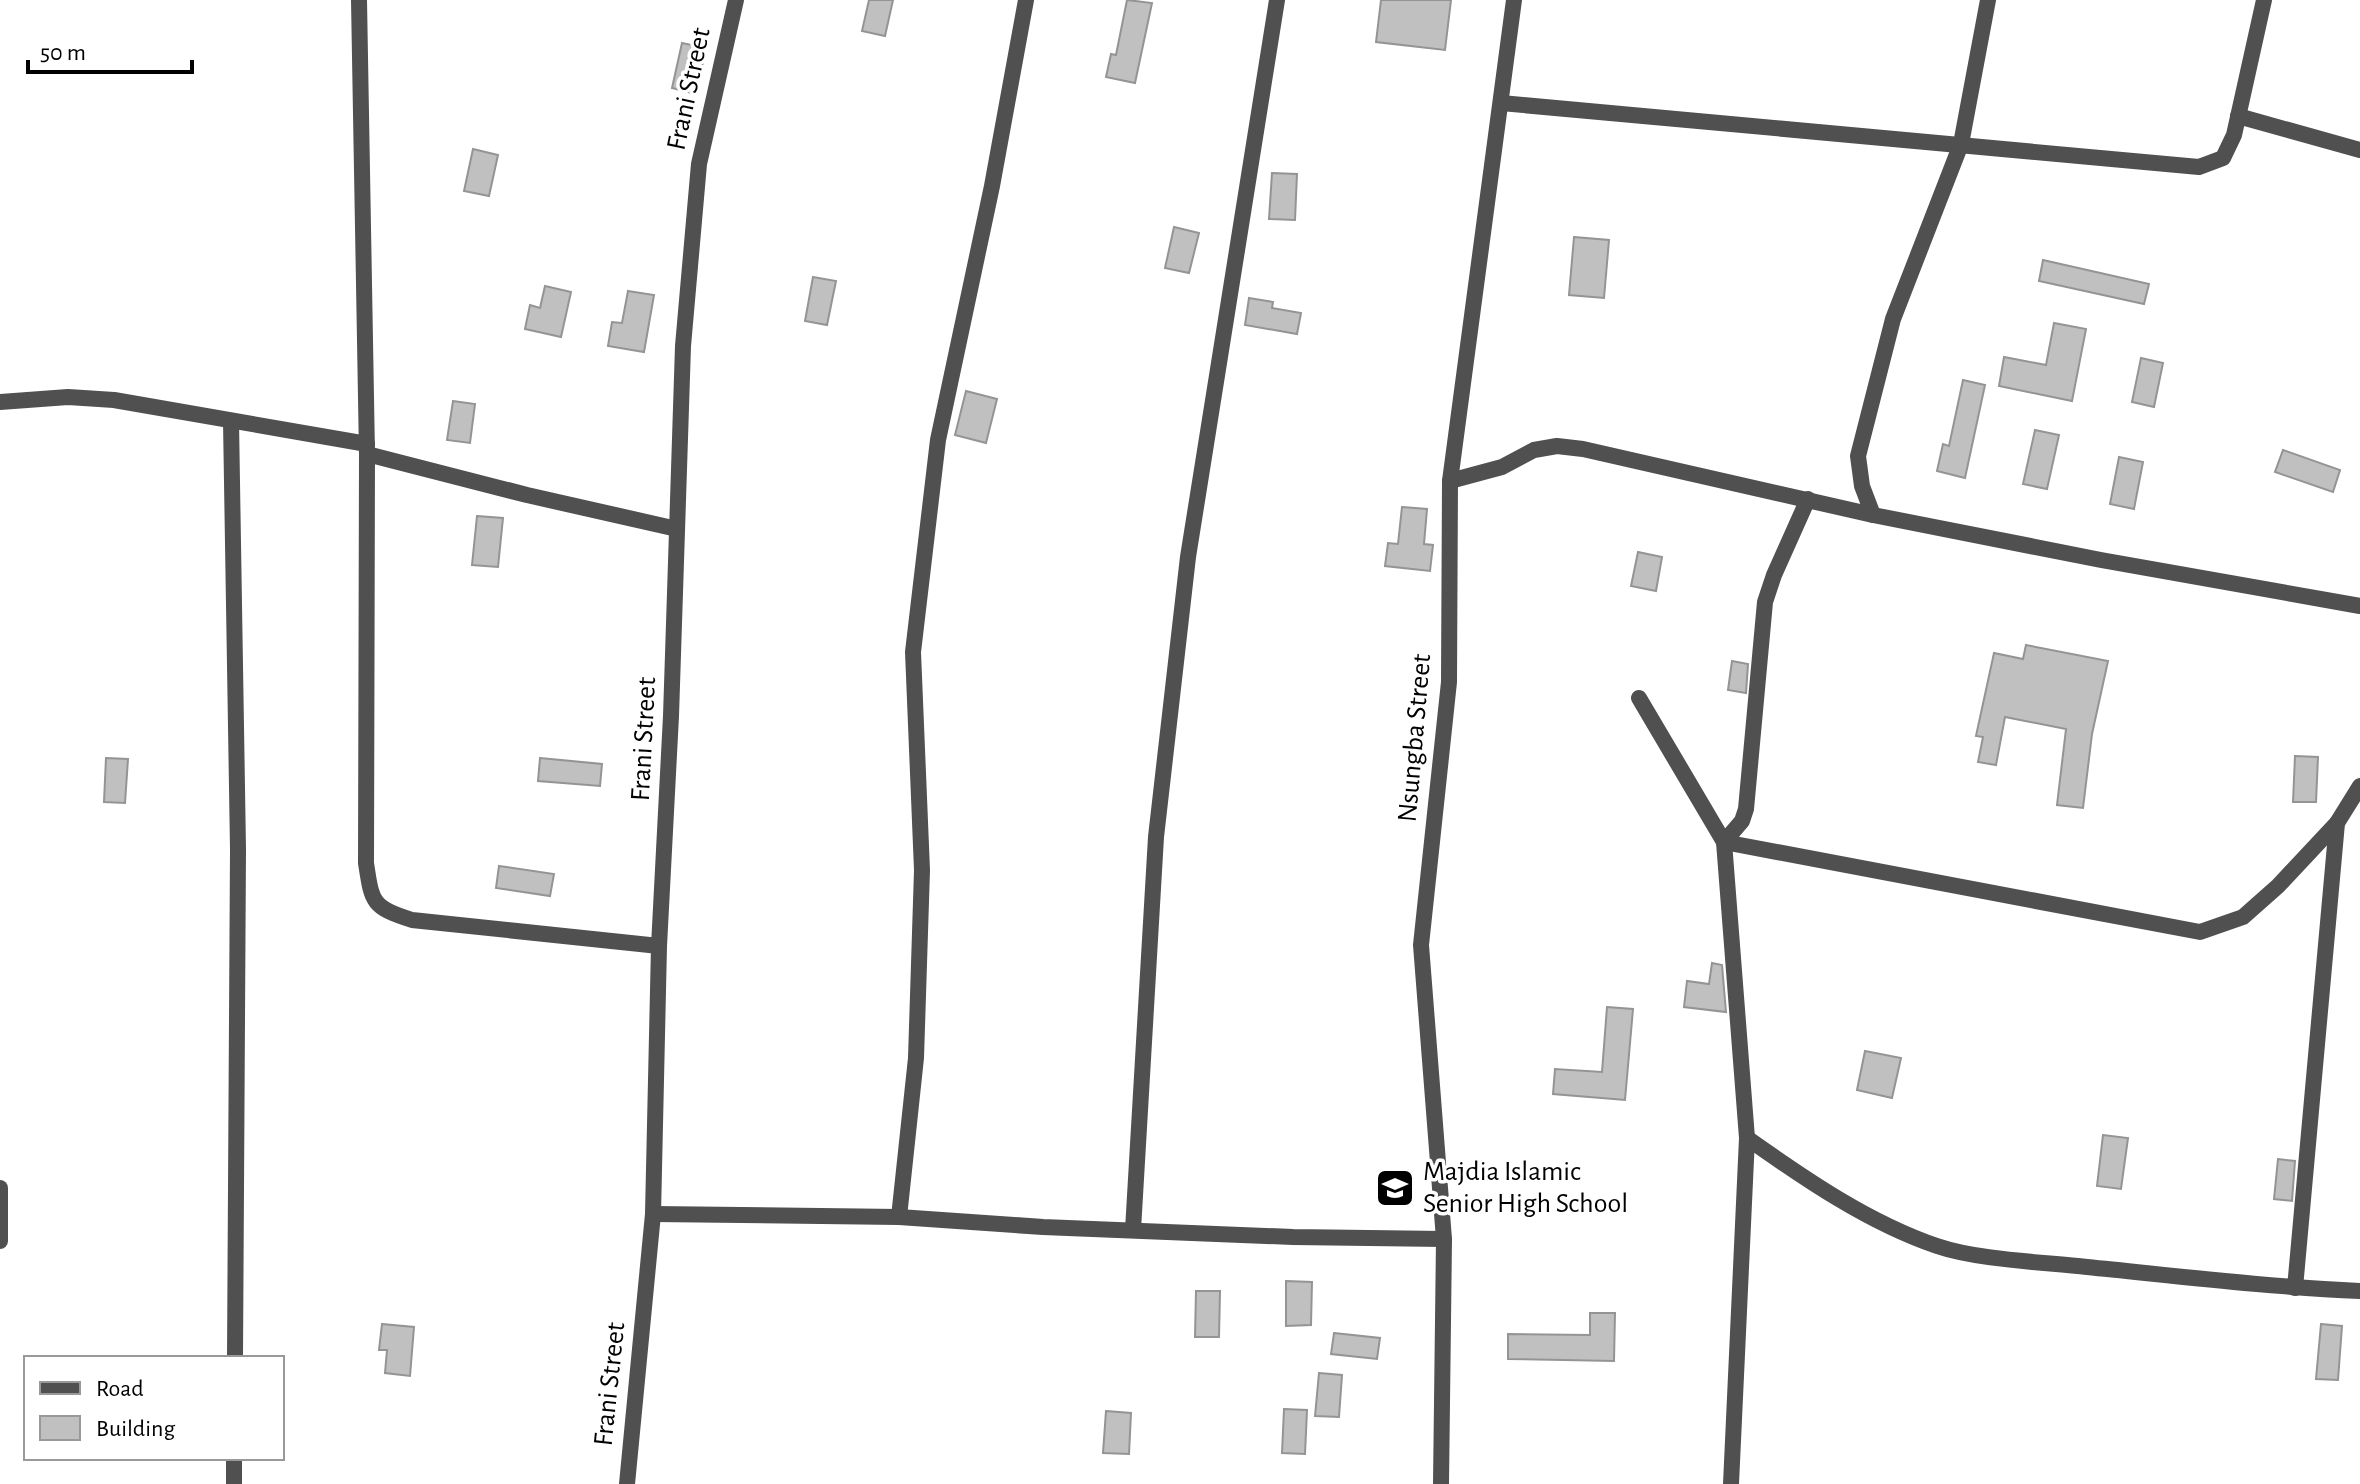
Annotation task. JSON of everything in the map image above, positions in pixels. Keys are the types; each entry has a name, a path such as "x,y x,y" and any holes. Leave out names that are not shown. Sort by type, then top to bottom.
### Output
{"street":[{"path":"359,0 367,449 366,863 371,894 383,911 412,920 659,946"},
{"name":"Frani Street","path":"627,1484 653,1214 659,946 671,716 683,346 699,164 736,0"},
{"path":"899,1217 916,1058 922,870 913,652 938,440 992,186 1026,0"},
{"path":"1133,1230 1156,837 1187,573 1277,0"},
{"name":"Nsungba Street","path":"1441,1484 1444,1239 1421,945 1449,682 1450,481 1514,0"},
{"path":"1873,515 1862,486 1858,456 1893,319 1961,144 1988,0"},
{"path":"1501,103 2199,167 2223,158 2234,135 2264,0"},
{"path":"2238,116 2360,150"},
{"path":"0,402 68,397 114,400 231,421 367,449 527,495 677,529"},
{"path":"231,421 238,849 235,1356"},
{"path":"1450,481 1502,467 1534,450 1557,446 1583,449 1873,515 2360,606"},
{"path":"1724,842 1742,821 1746,809 1765,602 1808,499"},
{"path":"1639,698 1724,842 1747,1138 1731,1484"},
{"path":"1724,842 2200,932 2243,917 2278,886 2337,823 2360,786"},
{"path":"2295,1288 2337,823"},
{"path":"1747,1138 1787,1167 1874,1218 1938,1247 1997,1257 2295,1288 2360,1291"},
{"path":"0,1188 0,1241"},
{"path":"653,1214 899,1217 1133,1230 1444,1239"},
{"path":"234,1460 234,1484"}],"building":[{"path":"869,0 893,0 885,36 862,31"},
{"path":"1127,0 1152,3 1135,83 1106,77 1111,54 1116,55"},
{"path":"1381,0 1451,0 1445,50 1376,42"},
{"path":"682,43 706,48 696,94 672,88"},
{"path":"473,149 498,155 489,196 464,191"},
{"path":"1272,173 1297,174 1295,220 1269,219"},
{"path":"1174,227 1199,233 1189,273 1165,268"},
{"path":"1574,237 1609,240 1604,298 1569,295"},
{"path":"2043,260 2149,284 2144,304 2039,281"},
{"path":"813,277 836,281 827,325 805,321"},
{"path":"545,286 571,292 561,337 525,329 530,305 540,308"},
{"path":"628,291 654,295 644,352 608,346 612,322 622,323"},
{"path":"1249,298 1273,302 1272,308 1301,313 1297,334 1245,325"},
{"path":"2054,323 2086,329 2072,401 1999,386 2004,357 2046,365"},
{"path":"2141,358 2163,363 2154,407 2132,402"},
{"path":"1963,380 1985,385 1965,478 1937,471 1943,444 1949,446"},
{"path":"966,391 997,399 986,443 955,435"},
{"path":"453,401 475,404 470,443 447,440"},
{"path":"2035,430 2059,435 2047,489 2023,484"},
{"path":"2283,450 2340,470 2333,492 2275,472"},
{"path":"2119,457 2143,462 2134,509 2110,504"},
{"path":"1402,507 1427,509 1424,544 1433,545 1430,571 1385,566 1388,543 1398,544"},
{"path":"477,516 503,518 498,567 472,565"},
{"path":"1638,552 1662,557 1656,591 1631,586"},
{"path":"2026,645 2108,661 2092,734 2083,808 2057,805 2066,729 2005,717 1996,765 1978,762 1983,737 1976,736 1994,653 2023,659"},
{"path":"1732,661 1748,664 1746,693 1728,690"},
{"path":"2295,756 2318,757 2316,802 2293,802"},
{"path":"106,758 128,759 125,803 104,802"},
{"path":"540,758 602,764 600,786 538,781"},
{"path":"499,866 554,874 550,896 496,888"},
{"path":"1712,963 1722,965 1726,1012 1684,1007 1687,981 1709,984"},
{"path":"1607,1007 1633,1009 1625,1100 1553,1094 1555,1069 1602,1072"},
{"path":"1865,1051 1901,1058 1892,1098 1857,1090"},
{"path":"2103,1135 2128,1138 2121,1189 2097,1186"},
{"path":"2278,1159 2295,1161 2292,1201 2274,1199"},
{"path":"1286,1281 1312,1282 1311,1325 1286,1326"},
{"path":"1196,1291 1220,1291 1219,1337 1195,1337"},
{"path":"1590,1313 1615,1313 1614,1361 1508,1359 1508,1334 1590,1335"},
{"path":"382,1324 414,1327 410,1376 385,1373 387,1350 379,1350"},
{"path":"2321,1324 2342,1326 2338,1380 2316,1379"},
{"path":"1334,1333 1380,1338 1377,1359 1331,1354"},
{"path":"1319,1373 1342,1375 1339,1417 1315,1416"},
{"path":"1284,1409 1307,1410 1305,1454 1282,1453"},
{"path":"1106,1411 1131,1413 1129,1454 1103,1453"}],"place":[{"name":"Majdia Islamic Senior High School","path":"1395,1188"}]}
